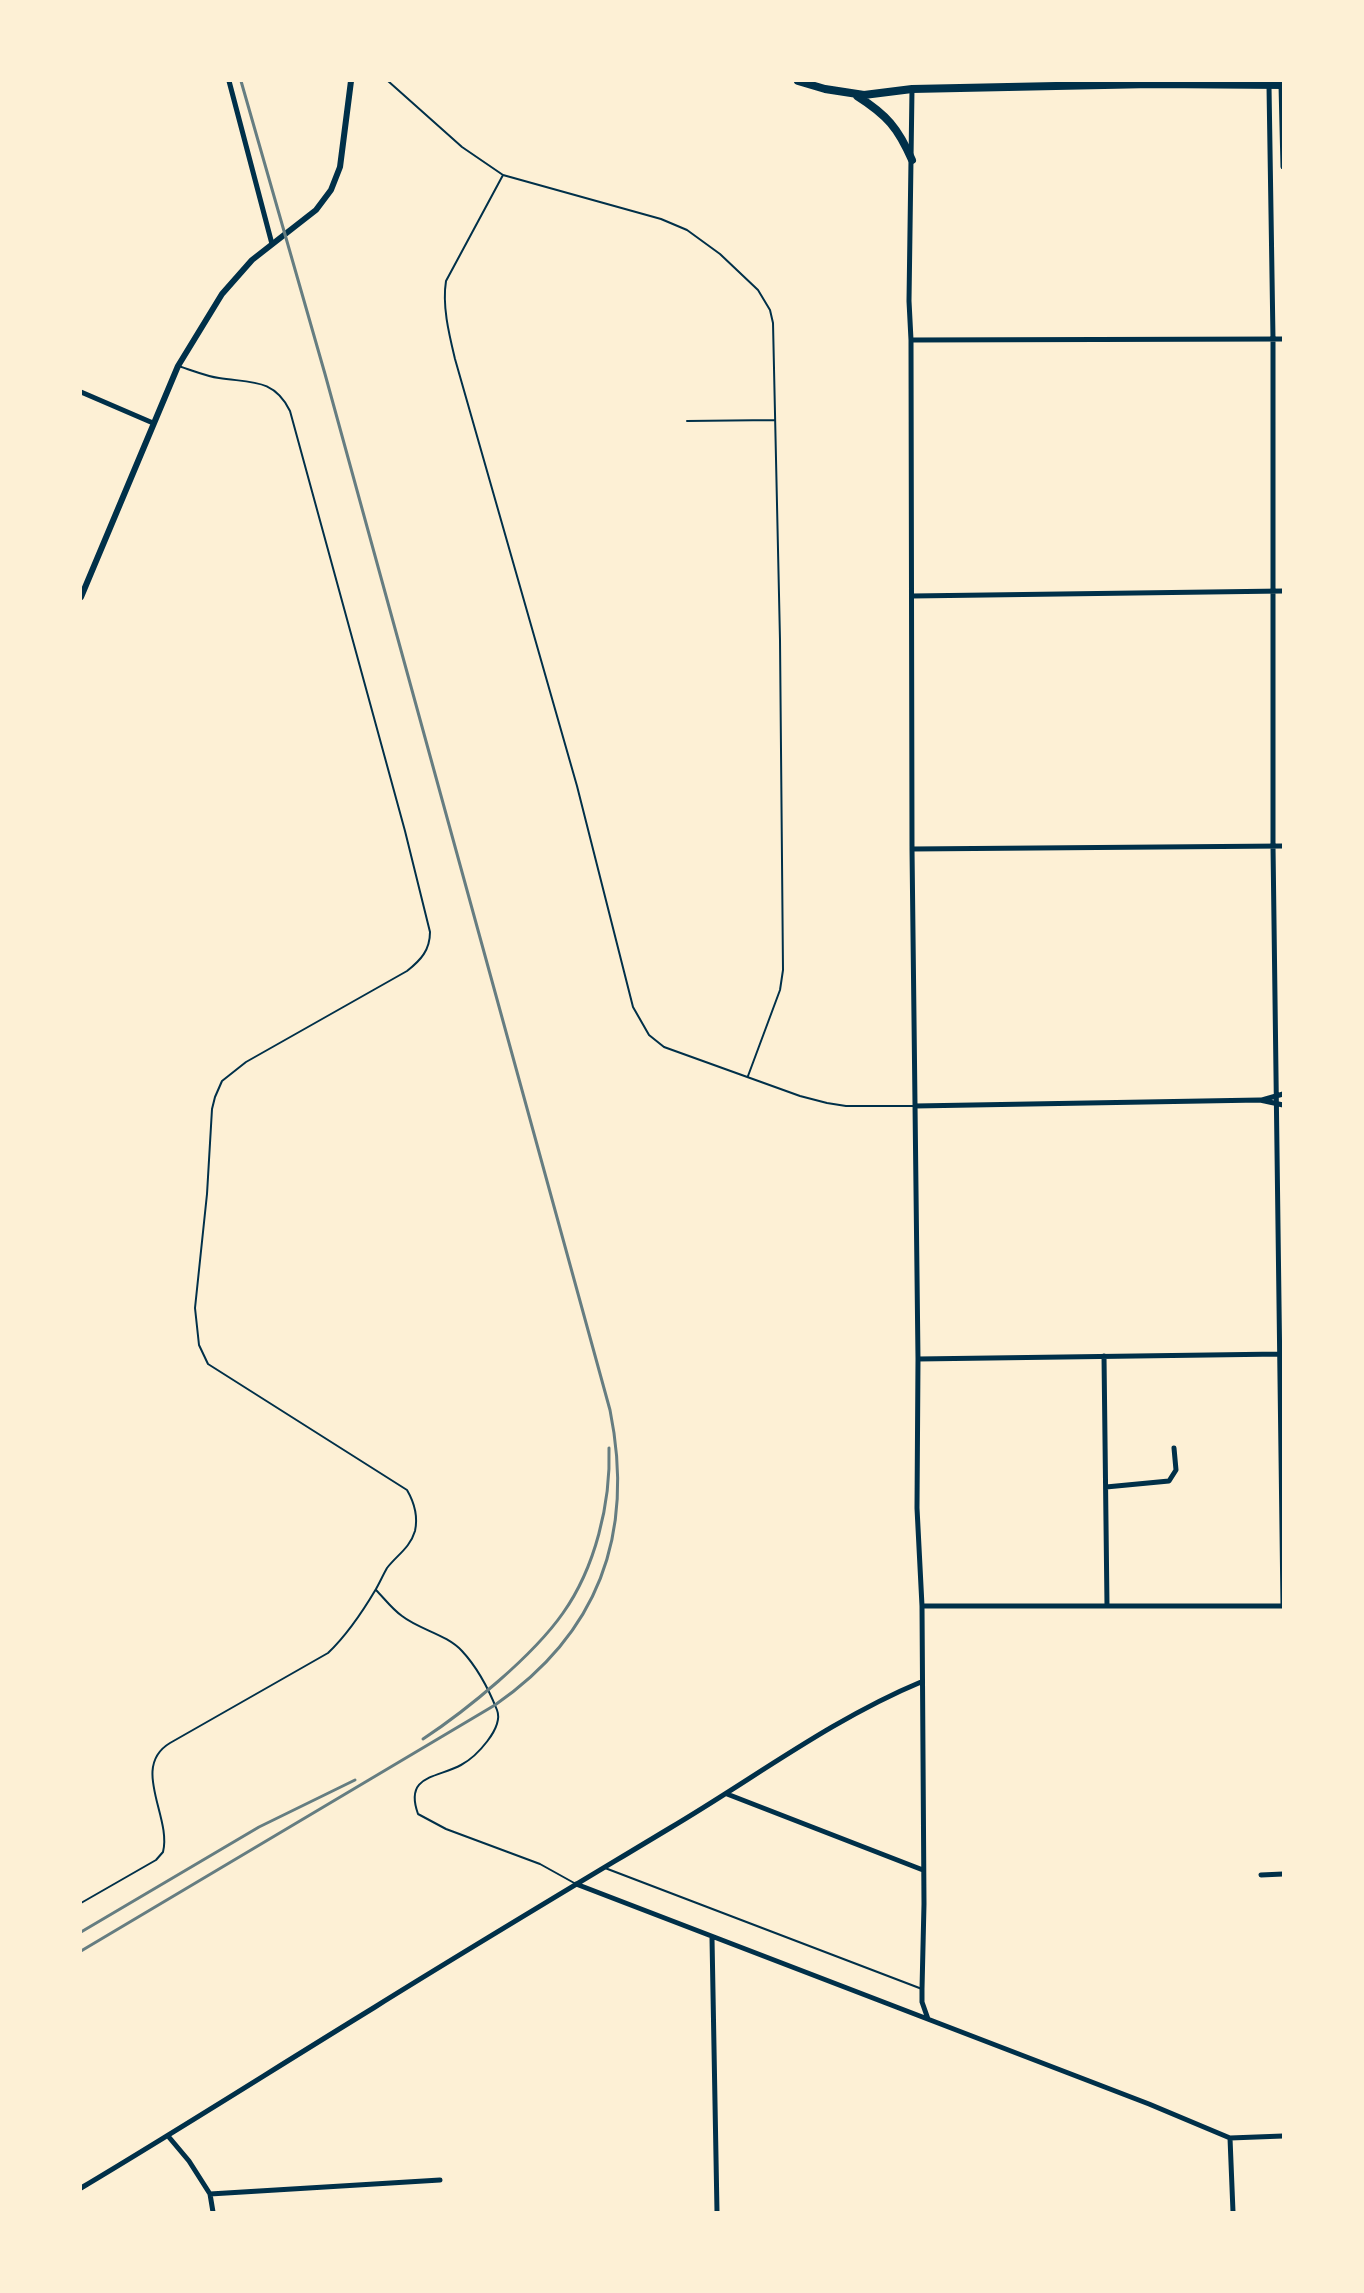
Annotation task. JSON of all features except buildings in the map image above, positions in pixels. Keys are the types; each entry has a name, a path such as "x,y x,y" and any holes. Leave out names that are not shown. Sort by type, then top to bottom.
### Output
{"highway":[{"path":"798,81 864,95 912,89 1152,82 1282,85"},
{"path":"856,94 890,120 903,139 912,160"}],"street":[{"path":"229,81 272,244"},
{"path":"81,597 178,366 222,294 252,260 316,210 326,200 336,181 351,81"},
{"path":"1282,85 1283,167"},
{"path":"922,1606 1283,1606 1280,1094 1273,846 1274,339 1269,86"},
{"path":"912,89 909,301 918,1359 917,1508 922,1606 924,1904 922,2002 928,2019"},
{"path":"911,340 1283,339"},
{"path":"81,392 153,423"},
{"path":"912,596 1283,591"},
{"path":"912,849 1283,846"},
{"path":"1260,1100 1280,1094"},
{"path":"915,1106 1260,1100 1280,1105"},
{"path":"918,1359 1281,1354"},
{"path":"1104,1356 1107,1606"},
{"path":"1107,1486 1169,1481 1176,1470 1174,1448"},
{"path":"81,2188 374,2007 728,1794 823,1732 921,1682"},
{"path":"728,1794 923,1870"},
{"path":"1262,1875 1283,1874"},
{"path":"576,1884 1230,2138 1283,2136"},
{"path":"712,1938 717,2212"},
{"path":"168,2136 189,2161 210,2194 213,2212"},
{"path":"1230,2138 1233,2212"},
{"path":"210,2194 440,2180"}],"lane":[{"path":"388,81 462,147 502,175 661,219 687,230 720,254 758,290 770,310 773,323 775,420 783,970 780,990 748,1076"},
{"path":"502,175 446,281 447,322 455,358 577,786 633,1007 639,1022 655,1041 678,1053 827,1103 846,1106 915,1106"},
{"path":"81,1903 156,1860 164,1852 164,1833 153,1778 154,1761 158,1752 328,1653 376,1590 388,1567 406,1549 414,1532 416,1513 407,1490 208,1364 199,1345 195,1308 207,1194 211,1117 219,1087 229,1075 246,1062 407,971 418,962 428,948 430,932 405,831 290,411 280,395 267,386 257,382 218,378 178,366"},
{"path":"687,421 775,420"},
{"path":"376,1590 402,1616 462,1650 487,1689 498,1712 495,1730 463,1764 435,1774 420,1783 415,1791 414,1804 418,1814 540,1864 576,1884"},
{"path":"604,1868 922,1989"}],"railway":[{"path":"81,1951 495,1705 531,1677 560,1646 584,1612 601,1577 612,1538 617,1498 617,1455 610,1410 325,374 241,81"},
{"path":"423,1739 459,1713 517,1664 535,1647 563,1613 584,1576 599,1534 607,1491 609,1448"},
{"path":"81,1932 259,1827 355,1780"}]}
